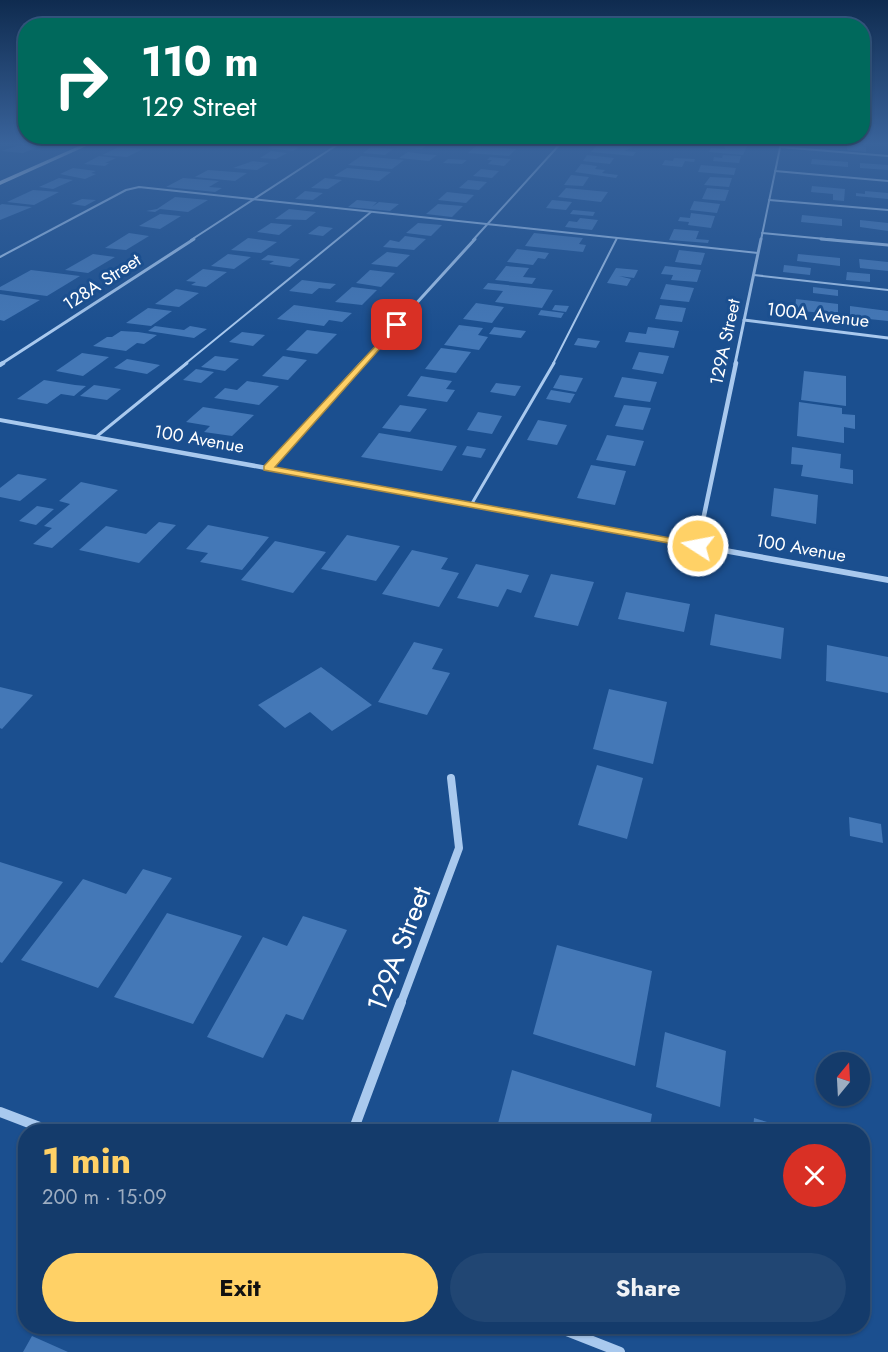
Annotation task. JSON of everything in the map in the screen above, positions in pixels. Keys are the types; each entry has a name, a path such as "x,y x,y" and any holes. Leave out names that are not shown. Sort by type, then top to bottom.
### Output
{"street":[{"name":"128A Street","path":"0,365 241,206"},
{"path":"267,468 505,206"},
{"name":"129A Street","path":"698,546 768,206"},
{"path":"762,233 888,245"},
{"name":"100A Avenue","path":"744,320 888,338"},
{"name":"100 Avenue","path":"0,420 888,580"},
{"name":"129A Street","path":"356,1124 459,848 450,778"},
{"path":"0,1112 32,1124"},
{"path":"574,1334 620,1352"}],"lane":[{"path":"0,257 96,206"},
{"path":"317,206 758,253"},
{"path":"842,206 888,210"},
{"path":"96,437 371,212"},
{"path":"471,505 567,340 617,238"},
{"path":"754,275 888,290"}],"building":[{"path":"0,206 32,207 0,220"},
{"path":"161,206 198,206 188,212 160,209 155,212 146,211"},
{"path":"349,206 396,206 390,211"},
{"path":"435,206 463,206 452,217 426,214"},
{"path":"547,206 569,206 566,210 546,208"},
{"path":"692,206 719,206 717,213 690,210"},
{"path":"289,209 316,212 306,220 275,219"},
{"path":"573,210 595,212 593,216 570,214"},
{"path":"691,213 715,216 711,228 688,225 689,222 678,221 680,217 690,218"},
{"path":"160,214 181,216 160,229 139,226"},
{"path":"802,215 842,219 842,226 801,222"},
{"path":"580,218 598,220 592,230 565,227 569,221 577,222"},
{"path":"860,220 888,223 888,231 860,227"},
{"path":"271,223 292,225 279,235 257,232"},
{"path":"418,223 442,225 431,236 406,233"},
{"path":"319,226 333,228 323,236 308,234"},
{"path":"674,229 699,231 696,239 709,240 708,243 669,240"},
{"path":"129,233 149,236 126,250 105,248"},
{"path":"534,233 583,238 579,244 586,245 583,252 525,246"},
{"path":"405,236 426,239 414,250 383,247 390,240 399,242"},
{"path":"248,238 277,242 261,253 231,250"},
{"path":"517,249 549,253 545,259 538,258 533,265 507,262"},
{"path":"679,250 705,253 701,265 675,262"},
{"path":"387,252 410,255 397,267 371,264"},
{"path":"93,254 115,257 88,273 65,270"},
{"path":"228,254 251,257 234,269 211,266"},
{"path":"798,254 840,258 840,266 797,261"},
{"path":"268,255 300,259 290,267 269,264 274,261 261,260"},
{"path":"859,259 888,262 888,271 860,268"},
{"path":"784,265 811,268 810,275 783,272"},
{"path":"506,266 529,268 523,277 536,278 532,284 495,280"},
{"path":"665,266 701,270 697,282 671,280 673,275 661,274"},
{"path":"616,268 638,270 634,278 619,276 631,279 627,286 607,283"},
{"path":"203,269 227,272 206,287 191,285 196,282 186,281"},
{"path":"31,270 80,276 47,296 0,290 0,287"},
{"path":"370,270 395,273 381,287 356,283"},
{"path":"847,272 870,274 870,282 846,280"},
{"path":"302,280 336,284 330,289 319,288 312,294 289,291"},
{"path":"488,283 553,290 542,308 495,302 503,291 483,289"},
{"path":"666,284 694,288 689,302 660,299"},
{"path":"352,287 377,290 362,305 335,302"},
{"path":"813,287 838,290 838,296 813,293"},
{"path":"176,289 199,293 179,307 155,304"},
{"path":"0,294 40,300 4,321 0,320"},
{"path":"796,299 838,304 838,315 795,310"},
{"path":"476,303 504,307 492,323 463,319"},
{"path":"294,305 352,313 342,322 329,320 324,326 277,319"},
{"path":"555,305 569,306 566,312 552,310"},
{"path":"660,305 686,308 682,322 655,319"},
{"path":"850,306 888,311 888,321 850,317"},
{"path":"148,308 172,311 151,326 126,323"},
{"path":"541,310 564,313 561,318 538,315"},
{"path":"459,325 483,328 478,335 488,337 479,350 444,345"},
{"path":"155,326 184,330 190,326 207,329 194,338 148,331"},
{"path":"494,327 526,331 521,338 489,334"},
{"path":"648,327 679,331 674,348 625,342 629,332 646,334"},
{"path":"307,330 337,334 317,354 286,350"},
{"path":"121,331 157,335 144,344 137,343 126,351 93,346"},
{"path":"242,332 265,335 253,346 229,342"},
{"path":"578,338 600,341 596,348 574,345"},
{"path":"441,348 471,352 456,373 425,369"},
{"path":"639,352 669,356 663,374 632,369"},
{"path":"82,353 109,357 83,376 56,371"},
{"path":"215,356 239,359 225,371 201,367"},
{"path":"283,356 307,360 288,380 262,376"},
{"path":"127,359 160,365 147,374 114,368"},
{"path":"196,369 214,372 201,383 183,380"},
{"path":"804,371 846,376 846,406 801,400"},
{"path":"560,375 583,378 576,392 553,388"},
{"path":"421,376 452,381 446,389 455,390 447,402 407,396"},
{"path":"622,377 657,382 650,402 614,397"},
{"path":"44,380 86,386 74,396 61,394 47,404 17,399"},
{"path":"247,381 279,386 259,405 214,398 225,388 237,390"},
{"path":"496,383 521,386 515,396 490,392"},
{"path":"94,385 121,389 107,400 80,396"},
{"path":"551,390 575,394 570,403 546,399"},
{"path":"799,402 842,408 842,414 855,415 855,429 844,427 844,443 797,436"},
{"path":"400,405 427,409 410,432 382,428"},
{"path":"624,405 651,408 643,430 615,426"},
{"path":"203,407 254,415 232,436 204,432 210,426 186,422"},
{"path":"478,412 502,416 492,434 467,430"},
{"path":"538,420 567,425 557,445 527,440"},
{"path":"379,433 457,446 442,471 361,457"},
{"path":"607,435 644,441 635,466 596,460"},
{"path":"467,446 486,449 481,458 462,455"},
{"path":"792,447 841,454 840,468 853,470 853,484 801,476 803,465 791,464"},
{"path":"591,465 626,471 615,505 577,498"},
{"path":"18,474 47,479 20,501 0,497 0,488"},
{"path":"81,482 118,490 52,548 33,544 52,528 44,526 70,504 59,501"},
{"path":"774,488 818,495 816,524 771,516"},
{"path":"37,506 54,509 36,525 19,521"},
{"path":"159,522 176,525 139,563 79,550 106,526 146,534"},
{"path":"208,525 269,537 242,570 200,562 208,553 186,549"},
{"path":"347,535 400,546 376,581 321,569"},
{"path":"275,541 326,552 293,593 241,580"},
{"path":"412,550 448,558 441,569 459,573 439,607 382,594"},
{"path":"476,564 529,575 521,593 507,589 498,607 457,598"},
{"path":"551,574 594,582 578,626 534,617"},
{"path":"626,592 690,604 684,632 618,619"},
{"path":"715,614 784,628 781,659 710,645"},
{"path":"414,642 443,649 432,669 450,673 427,715 378,702"},
{"path":"827,645 888,657 888,693 826,681"},
{"path":"321,667 372,705 332,731 310,712 285,728 258,705"},
{"path":"0,687 33,695 2,729 0,728"},
{"path":"609,689 667,702 653,764 593,749"},
{"path":"597,765 643,778 627,839 578,825"},
{"path":"849,817 881,824 883,843 850,836"},
{"path":"0,862 63,882 2,963 0,962"},
{"path":"143,869 172,878 98,988 21,960 83,879 126,894"},
{"path":"167,913 242,936 193,1024 114,997"},
{"path":"303,916 347,930 303,1020 286,1014 263,1058 207,1037 263,937 287,946"},
{"path":"557,945 652,971 635,1066 533,1034"},
{"path":"665,1032 726,1051 720,1107 656,1087"},
{"path":"512,1070 652,1114 650,1124 498,1124"},
{"path":"754,1118 774,1124 754,1124"},
{"path":"870,1217 871,1264 870,1264"},
{"path":"32,1336 68,1352 23,1352"}],"route":[{"path":"397,325 267,468 698,546"}]}
